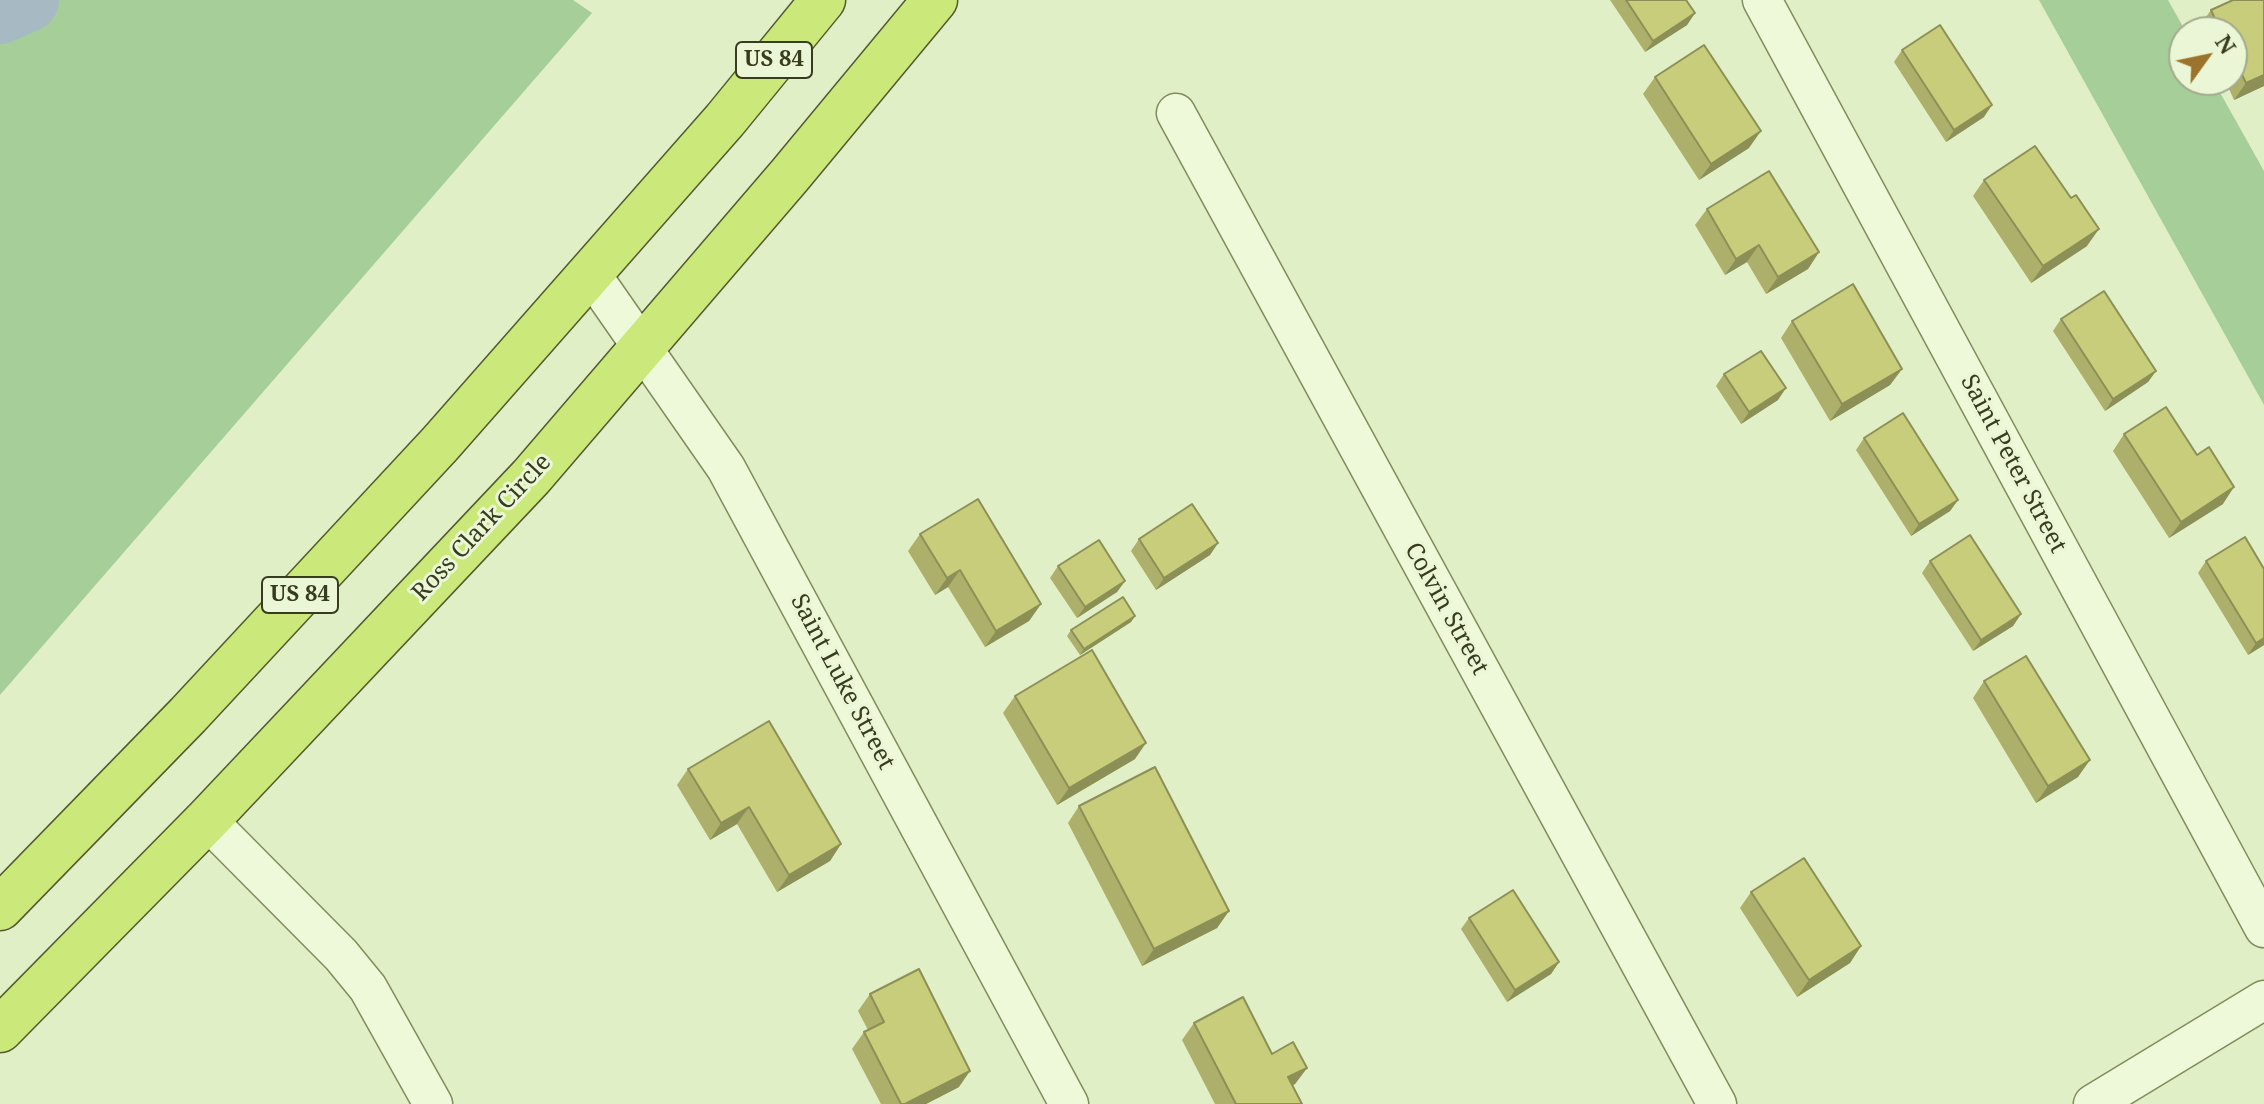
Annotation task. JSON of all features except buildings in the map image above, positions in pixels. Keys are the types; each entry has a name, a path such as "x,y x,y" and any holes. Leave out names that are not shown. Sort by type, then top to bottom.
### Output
{"highway":[{"name":"US 84","path":"0,908 239,661 440,444 725,120 823,0"},
{"name":"Ross Clark Circle","path":"0,1030 207,820 531,477 935,0"}],"street":[{"name":"Saint Peter Street","path":"1762,0 2264,928"},
{"name":"Colvin Street","path":"1176,113 1717,1104"},
{"name":"Saint Luke Street","path":"591,274 726,468 1069,1104"},
{"path":"207,820 341,955 368,988 433,1104"},
{"path":"2093,1104 2264,1000"}],"green space":[{"path":"0,0 573,0 592,13 0,695"},
{"path":"2039,0 2168,0 2177,16 2168,16 2168,96 2222,96 2264,171 2264,405"}],"waterway":[{"path":"0,12 27,0"}]}
